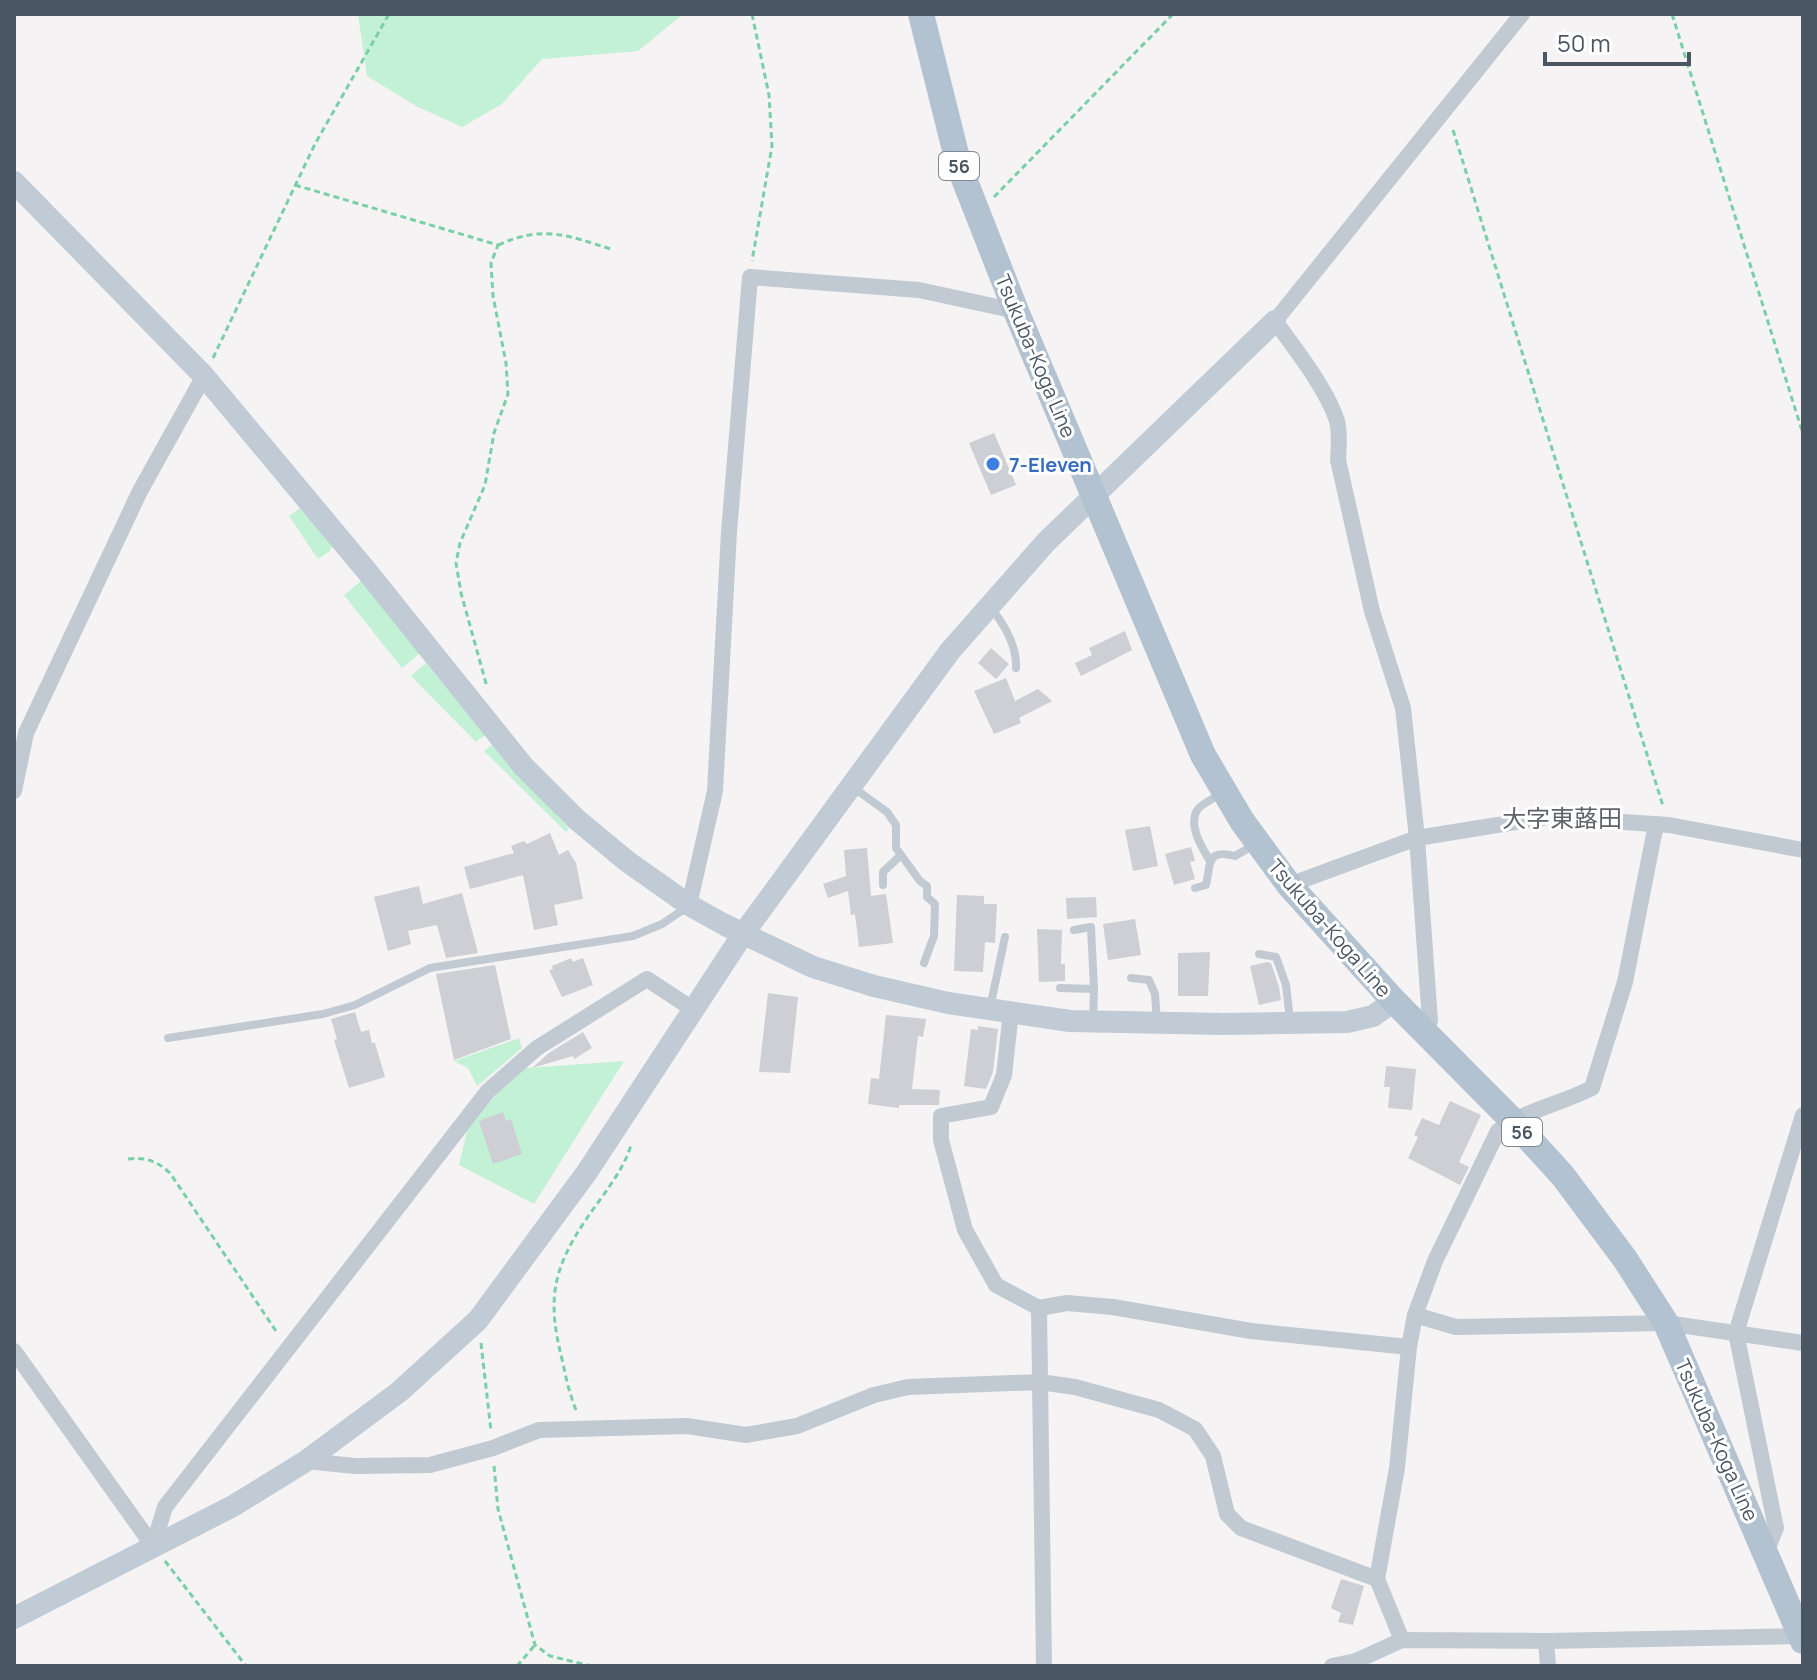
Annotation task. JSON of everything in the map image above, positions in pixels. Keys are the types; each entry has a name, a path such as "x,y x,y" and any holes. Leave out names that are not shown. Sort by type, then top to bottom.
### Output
{"main road":[{"name":"Tsukuba-Koga Line","path":"921,14 959,166 1016,311 1203,755 1289,885 1423,1032 1512,1120 1563,1176 1625,1259 1666,1323 1802,1638"}],"street":[{"path":"14,1618 233,1506 306,1461 399,1392 478,1320 615,1129 743,934 950,651 1046,542 1275,321 1522,14"},
{"path":"14,182 204,376 524,767 576,819 628,862 689,905 743,934 828,972 948,1003 1093,1021 1290,1024 1364,1019 1394,1001"},
{"path":"689,905 715,791 729,532 750,277 919,290 1016,311"},
{"path":"1275,321 1311,373 1336,419 1338,460 1372,611 1403,708 1429,987 1430,1021 1423,1032"},
{"path":"14,791 26,733 140,491 204,376"},
{"path":"1289,885 1417,838 1547,817 1662,825 1803,850"},
{"path":"1402,1640 1377,1579 1397,1468 1415,1315 1435,1261 1498,1131 1512,1120 1570,1100 1592,1088 1625,982 1662,825"},
{"path":"153,1546 165,1507 290,1350 488,1091 537,1048 647,979 694,1010"},
{"path":"1001,1010 1004,1075 991,1107 941,1116 941,1140 965,1230 996,1285 1039,1308 1067,1303 1113,1307 1251,1331 1409,1347"},
{"path":"1766,1552 1776,1528 1736,1333 1803,1115"},
{"path":"1039,1308 1044,1666"},
{"path":"1415,1315 1456,1327 1666,1323 1803,1343"},
{"path":"14,1351 153,1546"},
{"path":"306,1461 355,1466 430,1465 493,1448 539,1430 687,1426 746,1435 797,1426 874,1395 908,1387 1040,1382 1075,1387 1159,1410 1195,1429 1213,1456 1227,1514 1241,1528 1377,1579"},
{"path":"1332,1666 1364,1662 1402,1640 1802,1638"},
{"path":"1546,1641 1548,1666"}],"lane":[{"path":"990,606 1015,651 1016,668"},
{"path":"851,786 887,812 896,825 896,848 927,886 927,897 935,904 934,936 924,963"},
{"path":"1210,861 1201,846 1195,818 1198,809 1224,790"},
{"path":"1195,888 1206,885 1206,867 1216,854 1235,856 1258,842"},
{"path":"883,885 883,872 901,855"},
{"path":"168,1038 323,1014 355,1005 430,968 633,936 662,924 689,905"},
{"path":"1074,930 1091,927 1093,1021"},
{"path":"1001,1010 1005,937"},
{"path":"1259,954 1276,957 1286,985 1290,1024"},
{"path":"1131,978 1149,980 1154,986 1157,1023"},
{"path":"1060,988 1094,989"}],"path":[{"path":"204,376 295,185 389,14"},
{"path":"750,277 772,146 769,95 752,14"},
{"path":"978,213 1173,14"},
{"path":"1672,14 1803,434"},
{"path":"1447,109 1662,825"},
{"path":"295,185 498,245 521,235 555,232 614,250"},
{"path":"490,696 468,623 456,563 460,543 485,485 494,433 508,394 492,285 491,263 498,245"},
{"path":"583,1428 572,1400 552,1309 555,1285 573,1240 631,1146 615,1129"},
{"path":"128,1159 158,1162 170,1173 264,1316 290,1350"},
{"path":"478,1320 488,1385 498,1509 535,1645 550,1656 591,1666"},
{"path":"153,1546 246,1666"},
{"path":"517,1666 535,1645"}],"green space":[{"path":"358,14 683,14 638,51 542,59 502,104 462,127 416,106 367,76"},
{"path":"300,508 333,545 318,559 289,516"},
{"path":"361,581 420,653 402,668 344,595"},
{"path":"426,663 485,735 476,742 411,676"},
{"path":"493,744 569,829 566,832 484,751"},
{"path":"519,1038 522,1048 477,1086 468,1068 454,1061"},
{"path":"624,1061 534,1204 459,1165 467,1131 498,1092 526,1068"}],"building":[{"name":"7-Eleven","path":"994,433 1016,485 991,495 969,443"},
{"path":"1125,631 1132,650 1081,676 1075,663 1092,655 1089,648"},
{"path":"991,648 1009,664 996,679 978,663"},
{"path":"1006,678 1015,701 1038,689 1052,701 1019,718 1021,723 994,734 974,691"},
{"path":"1150,826 1158,866 1133,871 1125,830"},
{"path":"550,833 559,855 568,850 576,863 583,899 554,905 558,925 534,930 523,875 470,889 464,867 514,853 511,846 524,841 527,844"},
{"path":"1191,847 1195,861 1190,862 1195,879 1174,885 1165,854"},
{"path":"867,848 871,896 886,894 893,943 859,947 855,914 851,915 848,891 828,898 823,884 846,876 844,850"},
{"path":"419,886 423,904 462,893 478,953 446,958 437,925 408,931 411,944 388,951 374,897"},
{"path":"957,895 984,896 984,904 997,904 995,943 985,942 983,972 954,971"},
{"path":"1096,897 1097,917 1067,919 1066,898"},
{"path":"1135,919 1141,955 1108,960 1103,924"},
{"path":"1037,929 1062,930 1061,964 1065,964 1065,981 1039,982"},
{"path":"1210,952 1208,996 1178,996 1178,953"},
{"path":"571,958 573,962 583,958 593,985 562,997 549,970"},
{"path":"1271,963 1281,1000 1259,1005 1250,966"},
{"path":"495,965 511,1039 454,1060 436,974"},
{"path":"768,993 798,997 790,1073 759,1072"},
{"path":"355,1012 361,1032 369,1030 372,1043 375,1043 385,1077 349,1088 331,1019"},
{"path":"886,1015 926,1019 923,1037 918,1036 912,1089 940,1090 939,1105 899,1105 899,1108 868,1104 871,1078 879,1079"},
{"path":"978,1026 998,1029 993,1072 986,1089 964,1086 971,1029 978,1030"},
{"path":"583,1032 592,1048 574,1059 573,1056 532,1068 549,1053"},
{"path":"1386,1066 1416,1069 1412,1110 1388,1108 1390,1087 1384,1087"},
{"path":"1450,1101 1481,1115 1459,1162 1469,1167 1460,1185 1408,1158 1418,1137 1414,1135 1422,1118 1439,1125"},
{"path":"503,1112 506,1121 511,1119 522,1154 493,1164 479,1121"},
{"path":"1341,1579 1364,1586 1353,1625 1338,1622 1341,1613 1331,1608"}],"place":[{"name":"7-Eleven","path":"993,464"}],"district":[{"name":"大字東蕗田","path":"1562,817"}]}
